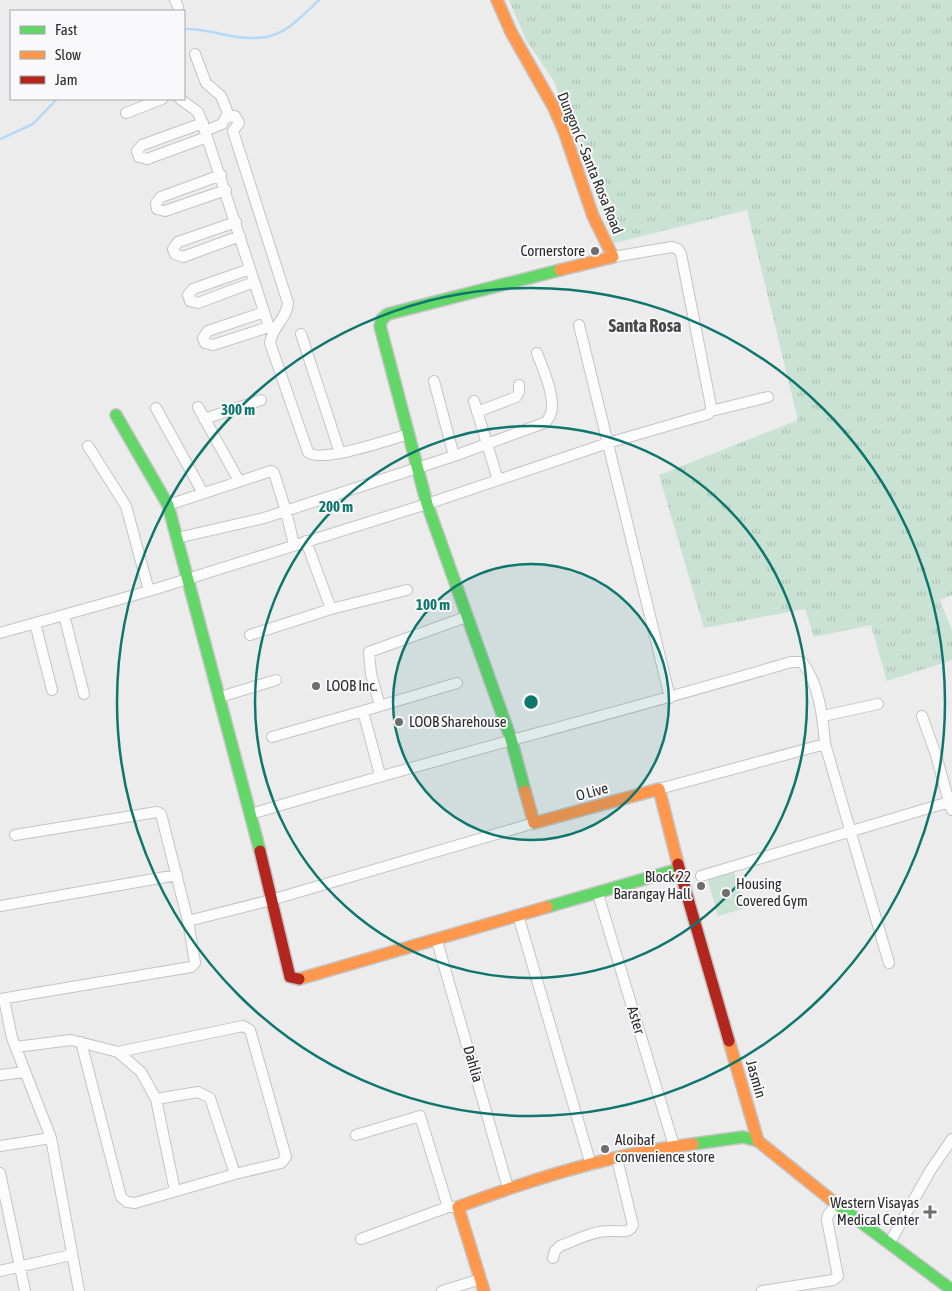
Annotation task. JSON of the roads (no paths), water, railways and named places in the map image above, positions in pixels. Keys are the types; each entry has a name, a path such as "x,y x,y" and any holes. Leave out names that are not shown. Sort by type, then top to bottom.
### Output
{"street":[{"name":"Dungon C - Santa Rosa Road","path":"497,0 511,32 553,106 564,131 594,216 613,257"},
{"path":"195,54 206,83 221,96 225,120 226,130 233,131 238,128 238,119 235,116 225,120 205,130 147,159 139,157 137,151 142,145 205,130"},
{"path":"126,113 159,100"},
{"path":"181,100 198,112 205,130 269,327 213,345 205,343 203,338 208,331 264,312"},
{"path":"233,131 288,303 287,310 272,333 270,343 308,452 315,456 340,453 408,434"},
{"path":"221,175 161,197 156,203 157,209 166,211 226,190"},
{"path":"236,222 178,242 173,249 175,254 183,257 240,236"},
{"path":"188,921 271,900 534,823 511,739 427,504 380,326 382,319 388,314 613,257 672,247 678,248 681,254 711,411"},
{"path":"250,268 193,289 188,295 190,301 198,303 254,282"},
{"path":"580,325 670,698"},
{"path":"301,334 340,453"},
{"path":"177,538 286,511 454,456 544,423 551,417 553,408 548,383 537,352"},
{"path":"434,382 454,456"},
{"path":"477,412 516,397 519,392 519,385"},
{"path":"0,633 149,591 427,504 608,443 708,414 711,411 768,397"},
{"path":"204,418 261,400"},
{"path":"474,400 498,480"},
{"path":"198,407 239,481"},
{"path":"156,408 203,493"},
{"path":"116,415 168,505 251,814 288,972 294,980 438,941 518,915 679,870"},
{"path":"88,446 126,506 149,591"},
{"path":"168,505 239,481 274,472 294,545"},
{"path":"306,542 331,609"},
{"path":"250,635 331,609 407,590"},
{"path":"64,615 84,694"},
{"path":"380,706 371,674 370,652 466,617"},
{"path":"35,623 52,690"},
{"path":"251,814 380,775 670,698 791,662 802,662 807,669 823,716 825,744 849,833 889,963"},
{"path":"220,697 276,680"},
{"path":"272,737 457,683"},
{"path":"823,716 878,704"},
{"path":"363,711 380,775"},
{"path":"701,876 849,833 951,806 922,716"},
{"path":"659,789 825,744"},
{"name":"O Live","path":"534,823 659,789"},
{"name":"Jasmin","path":"659,789 679,870 758,1142"},
{"path":"15,835 157,812 164,817 188,921 195,963 191,967 2,999 16,1048 50,1138 79,1291"},
{"path":"0,906 177,875"},
{"name":"Aster","path":"598,894 674,1146"},
{"path":"518,915 590,1165"},
{"name":"Dahlia","path":"438,941 508,1188"},
{"path":"81,1042 121,1197 127,1202 135,1203 235,1174 281,1163 286,1157 248,1027 244,1026 118,1052"},
{"path":"16,1048 66,1040 81,1042 118,1052 142,1072 156,1099 175,1191"},
{"path":"0,1075 25,1072"},
{"path":"156,1099 198,1092 210,1098 235,1174"},
{"path":"356,1135 420,1116 482,1285 442,1291"},
{"path":"361,1238 508,1188 590,1165 674,1146 743,1137 758,1142 836,1204 952,1290"},
{"path":"0,1146 50,1138"},
{"path":"889,1244 930,1171 952,1139"},
{"path":"553,1258 555,1251 560,1246 600,1232 628,1232 631,1229 633,1225 617,1159"},
{"path":"0,1172 25,1291"},
{"path":"762,1291 833,1280 838,1276 827,1220 828,1215 836,1204"},
{"path":"0,1271 71,1255"}],"waterway":[{"path":"185,29 242,38 268,37 288,28 319,0"},
{"path":"0,139 33,124 56,100"}],"place":[{"name":"Cornerstore","path":"595,251"},
{"name":"LOOB Inc.","path":"316,686"},
{"name":"LOOB Sharehouse","path":"399,722"},
{"name":"Block 22 Barangay Hall","path":"701,886"},
{"name":"Housing Covered Gym","path":"726,893"},
{"name":"Aloibaf convenience store","path":"605,1149"},
{"name":"Western Visayas Medical Center","path":"930,1212"}],"district":[{"name":"Santa Rosa","path":"645,326"}]}
